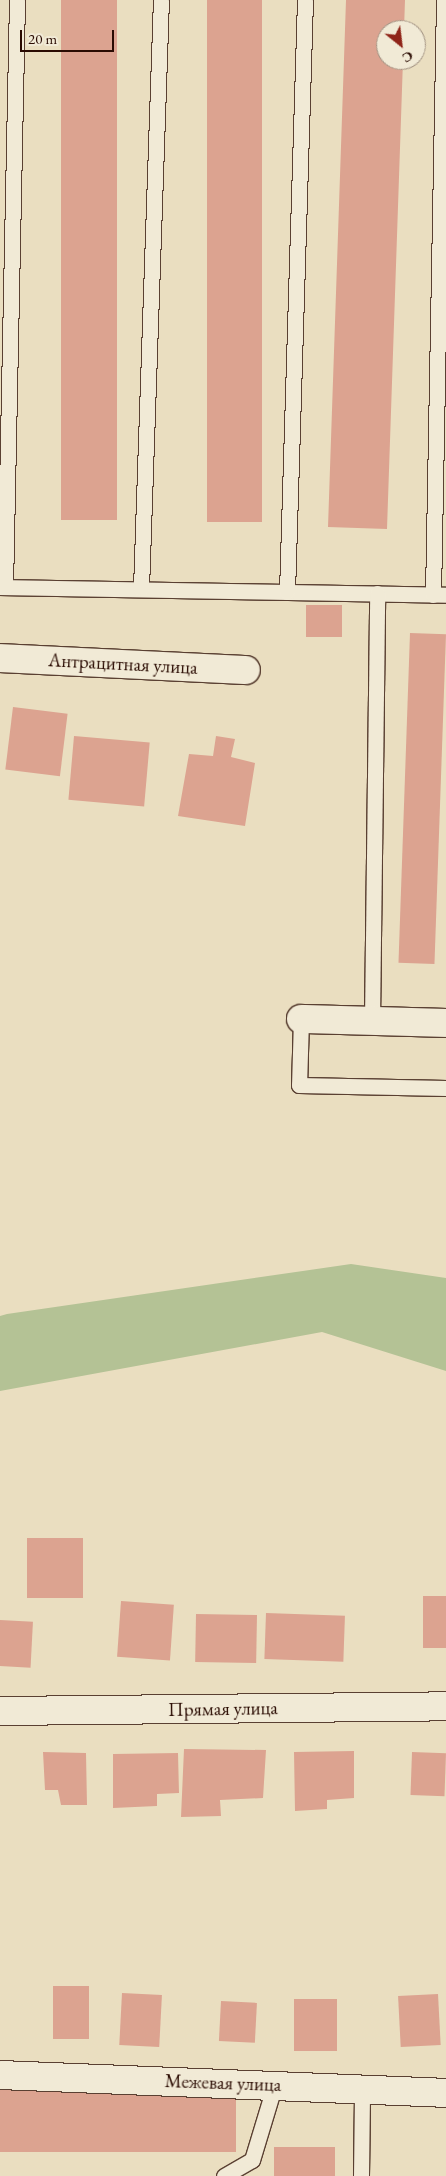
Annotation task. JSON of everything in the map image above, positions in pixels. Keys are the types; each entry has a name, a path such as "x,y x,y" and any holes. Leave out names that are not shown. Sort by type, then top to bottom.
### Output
{"street":[{"name":"Антрацитная улица","path":"0,658 246,670"},
{"path":"301,1019 446,1022"},
{"name":"Прямая улица","path":"0,1711 446,1706"},
{"name":"Межевая улица","path":"0,2075 275,2084 362,2091 446,2093"}],"lane":[{"path":"17,0 3,587 439,595 444,0"},
{"path":"141,589 162,0"},
{"path":"287,592 305,0"},
{"path":"372,1021 376,593"},
{"path":"301,1019 299,1085 446,1088"},
{"path":"224,2176 252,2160 275,2084"},
{"path":"361,2176 362,2091"}],"green space":[{"path":"351,1264 446,1278 446,1371 322,1332 0,1391 0,1316"}],"building":[{"path":"61,0 117,0 117,520 61,520"},
{"path":"207,0 262,0 262,522 207,522"},
{"path":"346,0 405,0 404,20 376,20 376,70 403,70 387,529 328,527"},
{"path":"306,605 342,605 342,637 306,637"},
{"path":"410,633 446,634 434,964 398,963"},
{"path":"13,707 68,714 60,776 5,770"},
{"path":"74,736 150,743 144,806 68,800"},
{"path":"216,736 235,739 231,757 255,763 245,826 178,816 189,754 213,756"},
{"path":"27,1538 83,1538 83,1598 27,1598"},
{"path":"423,1596 446,1596 446,1648 423,1648"},
{"path":"121,1601 174,1605 170,1661 117,1657"},
{"path":"266,1613 345,1616 343,1662 264,1659"},
{"path":"196,1614 257,1615 256,1663 195,1662"},
{"path":"0,1620 33,1622 31,1668 0,1666"},
{"path":"184,1749 266,1750 263,1798 220,1800 221,1816 181,1817"},
{"path":"354,1751 354,1798 327,1800 327,1809 295,1811 294,1752"},
{"path":"43,1752 86,1753 87,1805 61,1805 58,1790 45,1790"},
{"path":"412,1752 446,1753 444,1796 410,1795"},
{"path":"178,1753 179,1793 157,1794 157,1806 113,1808 113,1754"},
{"path":"53,1986 89,1986 89,2039 53,2039"},
{"path":"122,1993 162,1995 159,2047 119,2045"},
{"path":"438,1994 441,2045 401,2047 398,1996"},
{"path":"294,1999 337,1999 337,2051 294,2051"},
{"path":"221,2001 257,2003 255,2043 219,2041"},
{"path":"0,2089 236,2089 236,2152 0,2152"},
{"path":"274,2147 335,2147 335,2176 274,2176"}]}
